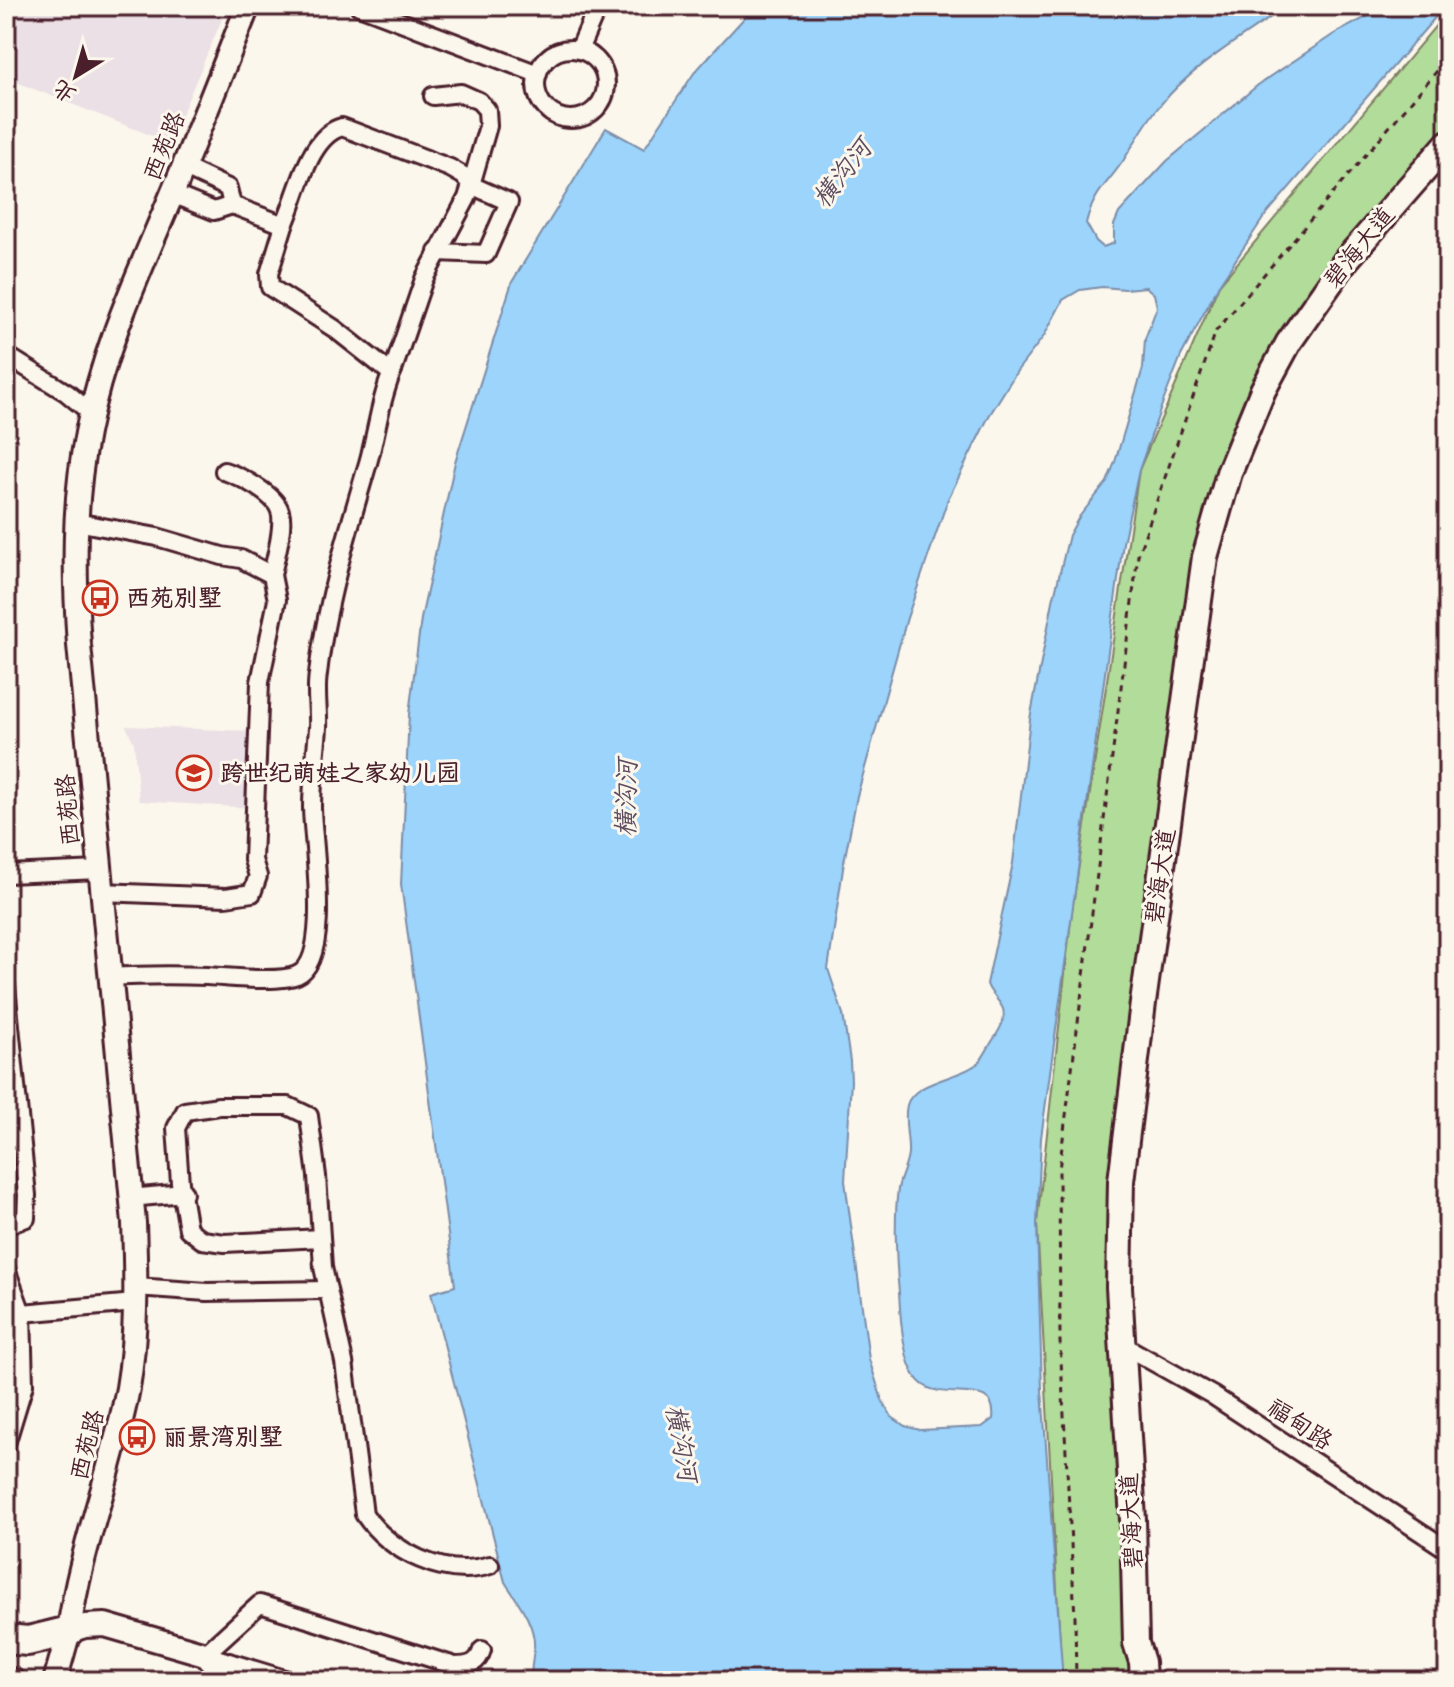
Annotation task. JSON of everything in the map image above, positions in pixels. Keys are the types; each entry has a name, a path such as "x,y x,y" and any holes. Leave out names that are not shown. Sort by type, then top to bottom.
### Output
{"highway":[{"path":"6,1639 28,1641 69,1631"}],"main road":[{"name":"西苑路","path":"55,1681 69,1631 74,1593 113,1454 128,1386 136,1295 75,586 81,469 91,413 110,346 248,6"},
{"name":"碧海大道","path":"1151,1681 1118,1266 1126,1133 1205,557 1220,498 1263,390 1289,342 1347,259 1448,143"},
{"name":"碧海大道","path":"1143,1681 1142,1662 1136,1643 1126,1347 1128,1230 1134,1134 1207,600 1228,499 1272,393 1297,345 1354,263 1448,155"},
{"path":"69,1631 105,1625 205,1654 229,1681"}],"street":[{"path":"579,50 598,6"},
{"path":"370,8 538,74"},
{"path":"579,50 598,62 606,84 600,103 589,114 565,118 554,114 539,98 536,87 538,74 548,57 557,52 579,50"},
{"path":"110,977 274,978 297,975 307,967 315,947 318,885 312,806 318,730 317,678 325,630 380,406 424,279 467,198 488,126 487,110 479,101 461,93 433,96"},
{"path":"393,370 387,370 335,329 270,287 269,274 284,225 315,147 330,132 342,127 450,168 464,176 471,185 509,202 486,254 437,252"},
{"path":"183,167 228,188 232,205"},
{"path":"172,194 214,211 232,205 284,225"},
{"path":"6,355 67,393 91,413"},
{"path":"6,874 100,881 226,897 252,893 258,876 253,860 260,682 277,600 272,575 281,512 274,501 251,483 224,471"},
{"path":"76,522 157,537 241,559 272,575"},
{"path":"6,986 27,1195 26,1218 6,1226"},
{"path":"321,1238 225,1243 202,1240 188,1229 180,1183 176,1128 185,1111 219,1106 288,1106 309,1116 328,1290 344,1362 364,1514 375,1531 395,1546 431,1562 465,1571 490,1565"},
{"path":"130,1198 184,1193"},
{"path":"6,1269 22,1313 24,1385 6,1444"},
{"path":"22,1313 136,1295 328,1290"},
{"name":"福甸路","path":"1126,1347 1212,1395 1448,1550"},
{"path":"205,1654 260,1604 455,1666 468,1666 479,1659 482,1650"},
{"path":"205,1654 291,1681"}],"shaded area":[{"path":"6,6 221,6 222,19 173,135 160,139 6,78"},
{"name":"跨世纪萌娃之家幼儿园","path":"126,726 249,731 252,808 139,801 134,743"}],"green space":[{"path":"1448,11 1448,148 1314,304 1216,512 1118,1266 1137,1681 1062,1681 1037,1223 1072,911 1139,470 1219,285"}],"water":[{"name":"横沟河","path":"755,6 1287,6 1201,66 1152,115 1089,212 1086,223 1103,247 1114,243 1114,225 1119,213 1167,161 1258,85 1334,34 1387,6 1445,6 1264,217 1219,285 1181,356 1139,470 1123,543 1041,1138 1037,1223 1042,1390 1063,1681 532,1681 532,1630 505,1582 431,1293 455,1286 401,884 409,714 421,619 455,462 512,282 606,128 644,149 694,73","holes":["1102,287 1146,287 1154,294 1157,307 1145,339 1143,368 1115,462 1107,482 1069,535 1053,601 1030,719 1013,863 987,984 1003,1009 1003,1020 978,1063 918,1090 907,1105 908,1154 898,1189 896,1227 900,1312 908,1358 915,1376 924,1386 986,1397 992,1405 993,1419 982,1427 920,1430 905,1426 892,1417 882,1400 869,1359 845,1181 850,1061 843,1014 828,969 844,862 857,796 907,618 948,499 989,416 1017,371 1044,336 1063,300 1080,290"]}],"place":[{"name":"西苑别墅","path":"100,598"},
{"name":"跨世纪萌娃之家幼儿园","path":"194,773"},
{"name":"丽景湾别墅","path":"137,1437"}]}
